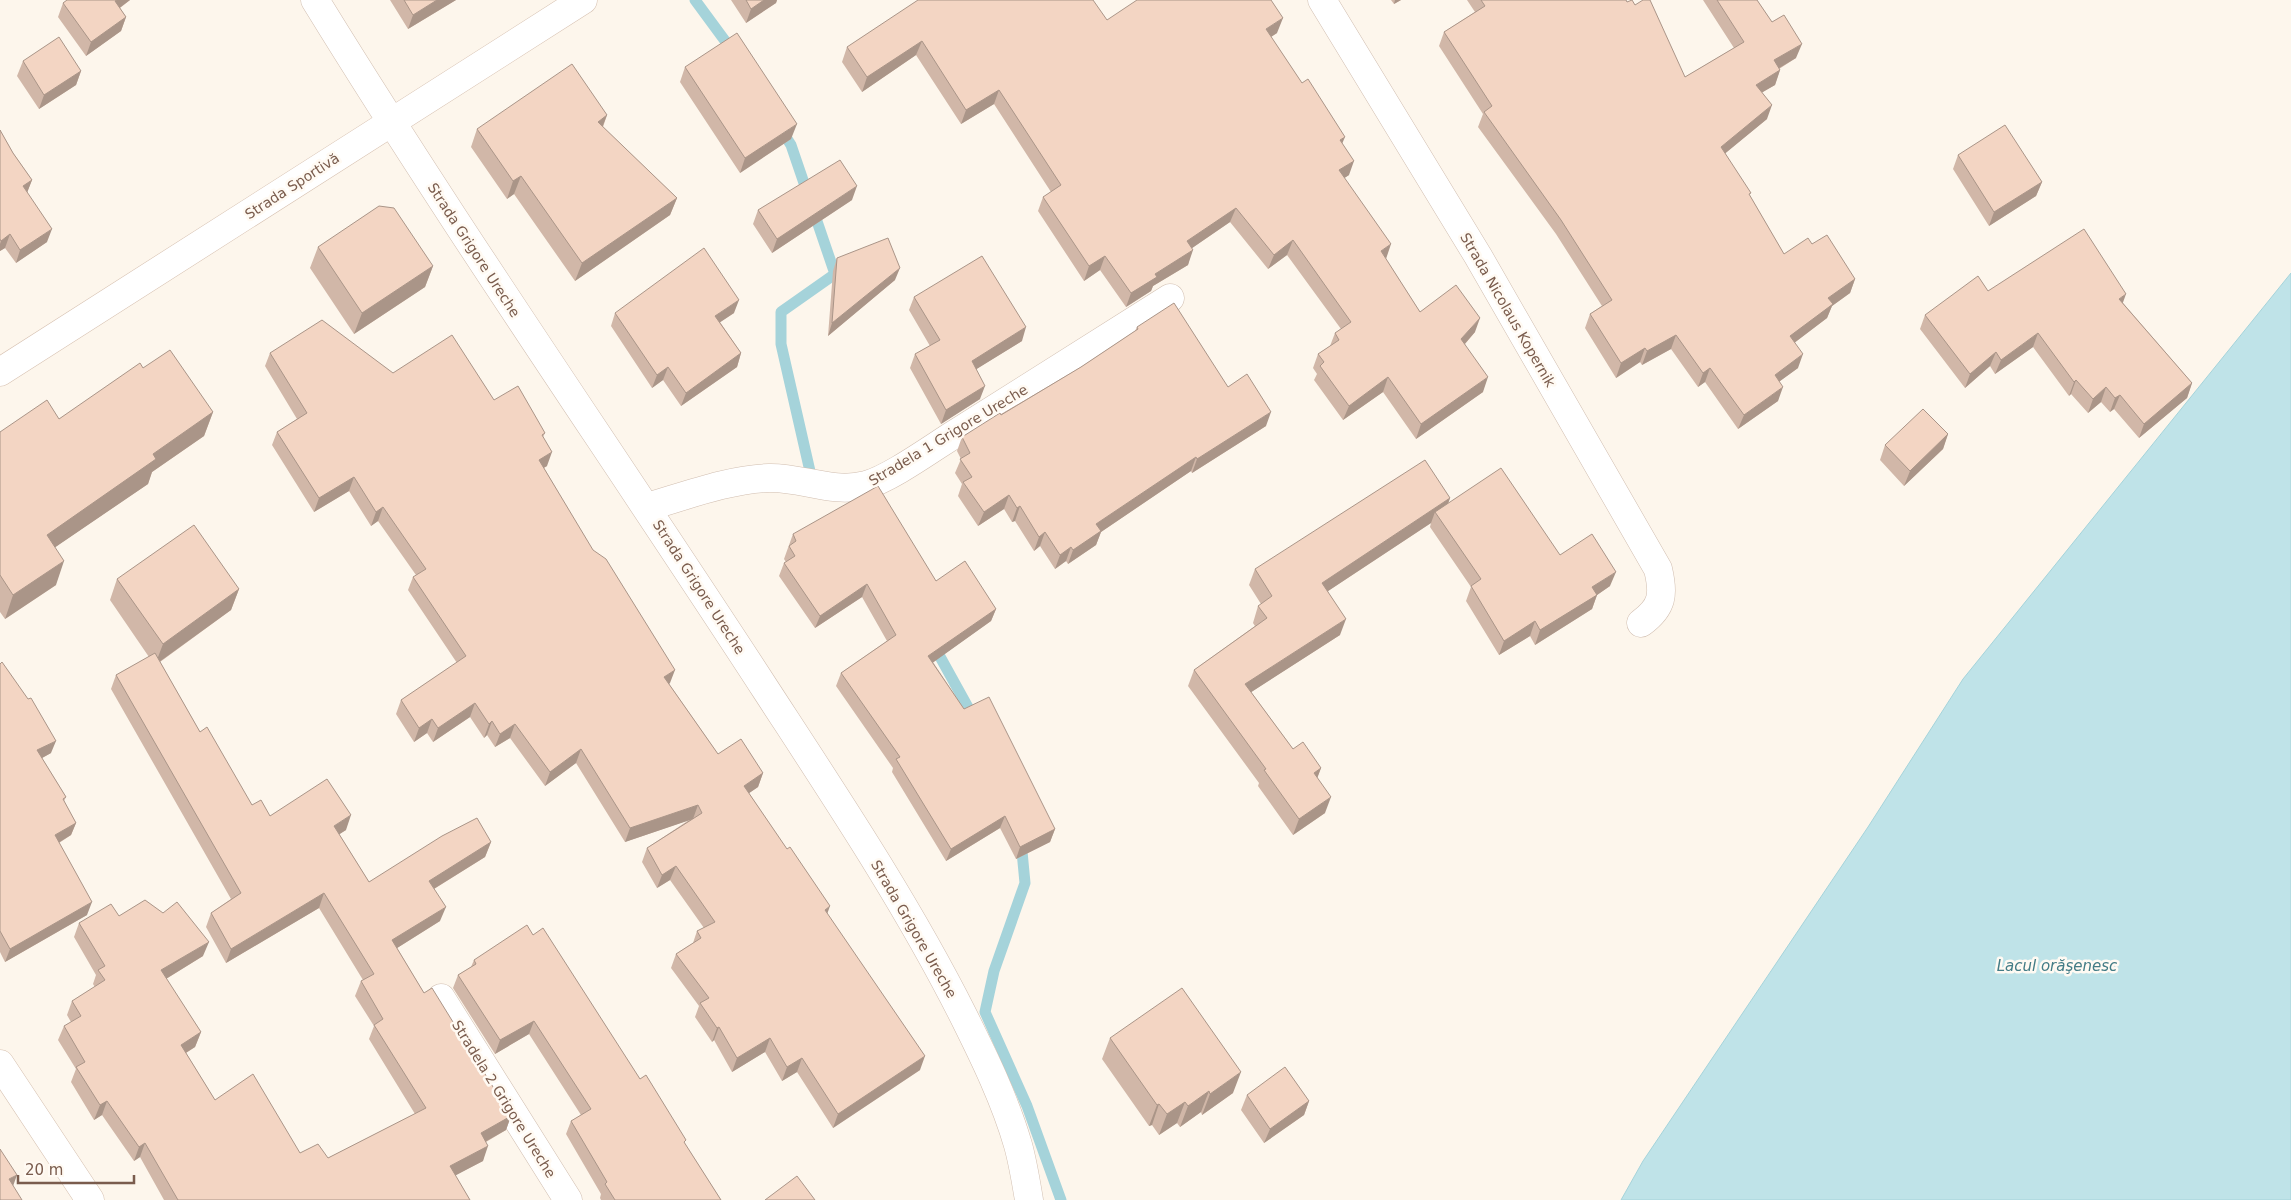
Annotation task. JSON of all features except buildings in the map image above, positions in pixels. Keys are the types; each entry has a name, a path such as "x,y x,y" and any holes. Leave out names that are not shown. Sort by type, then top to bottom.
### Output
{"street":[{"name":"Strada Grigore Ureche","path":"315,0 391,123 588,422 647,507 842,807 920,934 985,1060 1007,1112 1019,1147 1030,1200"},
{"name":"Strada Sportivă","path":"0,372 583,0"},
{"name":"Strada Nicolaus Kopernik","path":"1322,0 1478,256 1658,569 1663,588 1659,604 1652,615 1641,623"},
{"name":"Stradela 1 Grigore Ureche","path":"647,507 701,491 767,478 788,478 830,488 852,488 868,485 949,437 1170,298"},
{"name":"Stradela 2 Grigore Ureche","path":"441,998 568,1200"},
{"path":"0,1064 90,1200"}],"water":[{"name":"Lacul orăşenesc","path":"2291,273 2291,1200 1621,1200 1643,1161 1868,827 1963,679"}],"waterway":[{"path":"695,0 734,53"},
{"path":"780,128 791,145 835,274 781,312 781,344 812,480"},
{"path":"933,644 975,720"},
{"path":"1021,841 1025,883 994,971 985,1012 1027,1106 1061,1200"}]}
